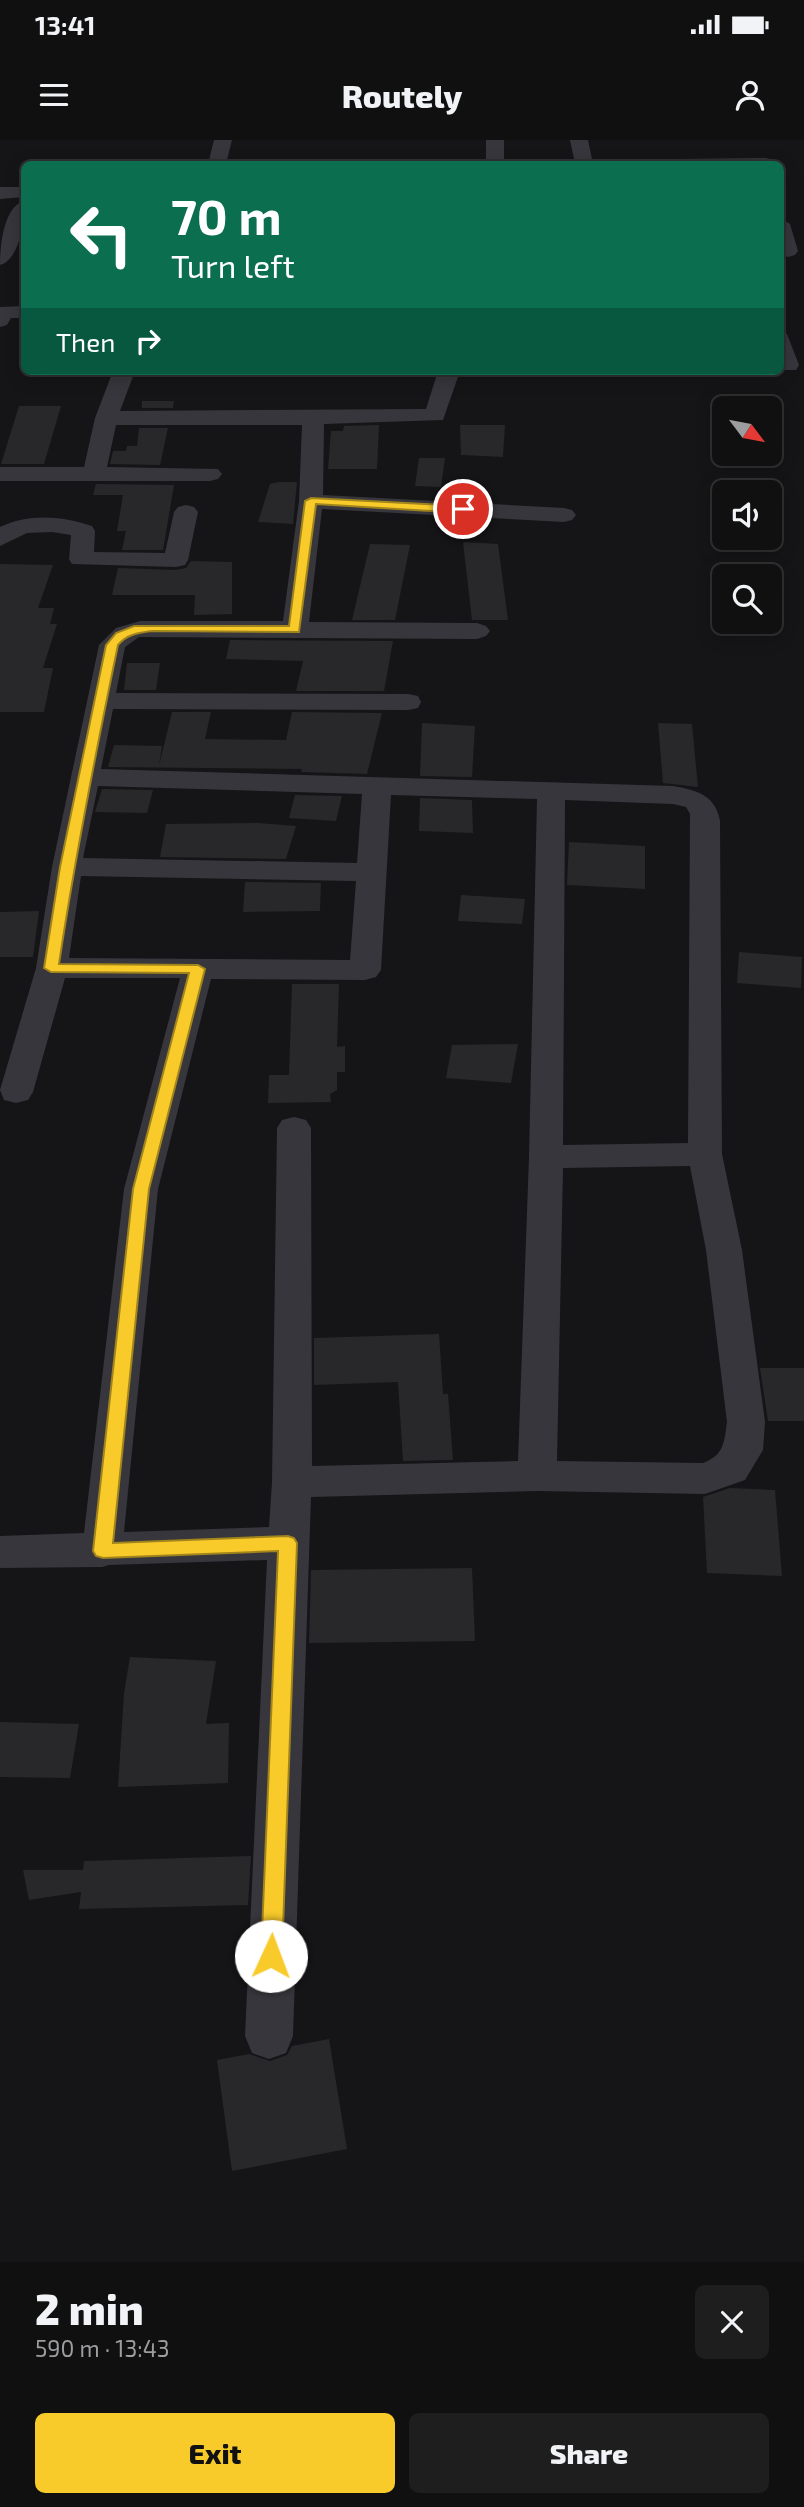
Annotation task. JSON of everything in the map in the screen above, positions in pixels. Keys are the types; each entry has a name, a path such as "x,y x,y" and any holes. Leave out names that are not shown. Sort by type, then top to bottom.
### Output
{"street":[{"path":"218,161 223,140"},
{"path":"495,140 495,161"},
{"path":"579,140 583,161"},
{"path":"760,140 764,161"},
{"path":"674,160 697,161"},
{"path":"0,193 21,192"},
{"path":"0,259 21,214"},
{"path":"784,233 791,251"},
{"path":"0,321 3,312 21,312"},
{"path":"784,352 788,365"},
{"path":"94,476 106,418 122,375"},
{"path":"106,418 435,415 448,375"},
{"path":"295,629 311,501 313,418"},
{"path":"0,474 210,474"},
{"path":"311,501 564,515"},
{"path":"0,539 14,527 57,524 83,531 81,559 176,560 186,512"},
{"path":"16,1092 51,968 67,867 112,645 120,635 134,629 477,631"},
{"path":"102,701 408,702"},
{"path":"85,777 673,794 695,798 705,809 705,1154 724,1251 746,1422 743,1450 731,1469 705,1479 537,1476 292,1482"},
{"path":"51,968 365,970 377,784"},
{"path":"537,1476 546,1157 551,791"},
{"path":"67,867 371,872"},
{"path":"103,1551 141,1189 198,969"},
{"path":"269,2036 292,1482 294,1128"},
{"path":"546,1157 705,1154"},
{"path":"0,1552 103,1551 288,1543"}],"building":[{"path":"142,401 174,401 173,408 142,408"},
{"path":"19,406 61,406 44,464 1,464"},
{"path":"379,425 377,469 328,469 331,431 343,431 344,426"},
{"path":"460,425 505,425 503,457 461,455"},
{"path":"139,428 168,428 160,465 110,464 113,451 126,451 127,446 137,446"},
{"path":"419,458 445,458 441,487 415,486"},
{"path":"297,482 293,524 258,522 270,484"},
{"path":"96,484 174,485 163,550 122,550 126,531 117,531 123,495 93,495"},
{"path":"463,542 498,544 508,620 472,620"},
{"path":"370,544 410,545 395,620 352,620"},
{"path":"191,561 232,562 232,614 194,615 195,595 112,595 118,568 176,570 186,568"},
{"path":"0,564 53,565 38,608 54,608 50,624 57,624 43,668 53,668 44,712 0,712"},
{"path":"230,640 393,641 384,691 296,691 303,661 226,659"},
{"path":"127,663 160,663 156,690 124,690"},
{"path":"172,712 211,712 205,739 286,740 292,712 382,713 367,774 301,772 302,769 108,767 114,745 162,746 159,766"},
{"path":"422,723 475,726 472,777 420,776"},
{"path":"658,723 692,724 698,787 663,783"},
{"path":"102,789 153,790 147,813 95,812"},
{"path":"295,795 342,796 336,821 289,818"},
{"path":"420,798 472,800 473,833 419,831"},
{"path":"258,823 296,826 286,859 160,857 166,824"},
{"path":"569,842 645,846 645,889 567,885"},
{"path":"245,882 321,883 320,911 243,912"},
{"path":"461,895 525,899 522,924 458,921"},
{"path":"39,911 33,957 0,957 0,912"},
{"path":"739,952 802,957 801,988 737,983"},
{"path":"292,984 339,984 337,1047 345,1046 345,1072 337,1072 337,1090 330,1094 331,1102 268,1103 269,1075 289,1075"},
{"path":"518,1044 511,1083 446,1078 452,1045"},
{"path":"439,1334 443,1394 448,1394 453,1460 403,1461 398,1382 314,1385 314,1338"},
{"path":"760,1368 804,1368 804,1421 768,1421"},
{"path":"730,1488 775,1490 782,1576 707,1573 703,1497"},
{"path":"472,1568 475,1641 309,1643 311,1570"},
{"path":"130,1657 216,1661 206,1724 229,1723 228,1783 118,1787 124,1693"},
{"path":"0,1722 79,1724 70,1778 0,1777"},
{"path":"251,1856 248,1905 79,1909 81,1892 29,1900 23,1870 83,1870 84,1861"},
{"path":"329,2039 347,2149 232,2171 217,2060 249,2054 270,2061 287,2055 292,2046"}],"route":[{"path":"271,1956 288,1543 103,1551 141,1189 198,969 51,968 67,867 112,645 120,635 134,629 152,628 295,629 311,501 463,509"}]}
